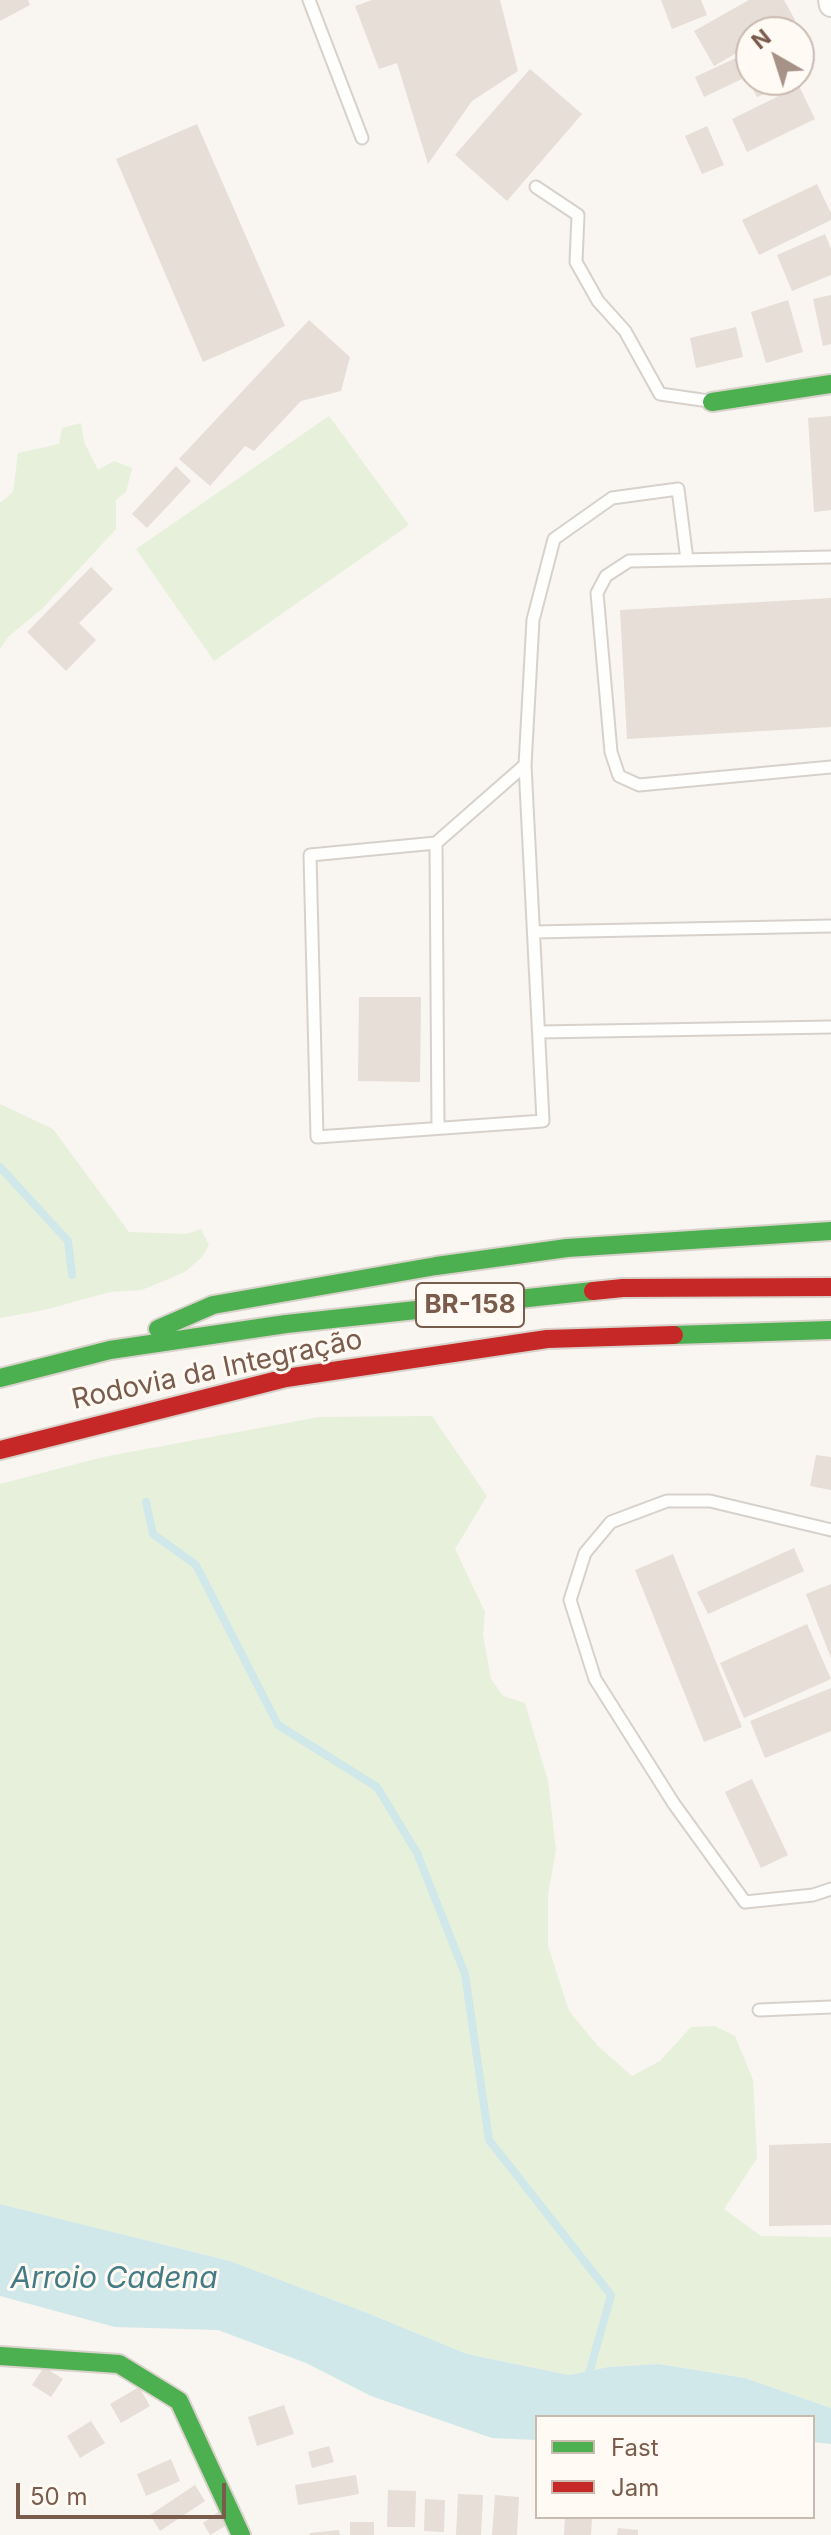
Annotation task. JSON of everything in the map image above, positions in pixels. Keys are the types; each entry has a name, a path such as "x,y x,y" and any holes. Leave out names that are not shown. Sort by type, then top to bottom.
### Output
{"main road":[{"path":"712,402 831,384"},
{"path":"110,1350 213,1305 436,1266 567,1248 831,1231"},
{"name":"Rodovia da Integração","path":"0,1378 110,1350 286,1324 623,1288 831,1287"},
{"name":"Rodovia da Integração","path":"0,1450 286,1378 532,1341 653,1334 831,1330"},
{"path":"0,2356 119,2364 179,2401 241,2535"}],"lane":[{"path":"309,0 362,138"},
{"path":"536,187 578,215 576,262 598,301 625,331 660,394 712,402"},
{"path":"525,765 436,843 310,855 317,1137 543,1121 525,765 533,620 554,539 612,498 678,489 687,560"},
{"path":"831,557 629,561 606,576 597,593 611,752 619,776 639,785 831,767"},
{"path":"436,843 438,1128"},
{"path":"534,932 831,926"},
{"path":"539,1032 831,1027"},
{"path":"831,1530 710,1501 667,1501 611,1522 585,1553 570,1600 595,1679 674,1804 745,1902 813,1895 831,1889"},
{"path":"759,2010 831,2007"}],"green space":[{"path":"329,416 409,525 214,661 136,549"},
{"path":"81,423 84,442 98,470 114,461 132,468 126,492 116,500 116,529 42,609 9,636 0,649 0,503 13,492 18,453 59,444 62,428"},
{"path":"0,1104 53,1129 129,1232 186,1234 201,1229 209,1245 202,1257 185,1272 142,1290 110,1292 0,1318"},
{"path":"432,1416 487,1496 455,1549 485,1612 483,1635 491,1679 503,1696 525,1703 548,1781 556,1850 548,1894 548,1946 569,2011 598,2046 632,2076 660,2061 691,2027 715,2026 735,2036 753,2080 757,2158 724,2209 761,2236 831,2237 831,2408 745,2378 659,2364 608,2367 569,2375 467,2354 230,2261 0,2204 0,1484 103,1457 319,1417"}],"water":[{"name":"Arroio Cadena","path":"0,2204 230,2261 467,2354 569,2375 608,2367 659,2364 745,2378 831,2408 831,2444 815,2442 815,2415 535,2415 535,2440 492,2438 371,2396 306,2363 218,2330 115,2327 0,2296"}],"building":[{"path":"0,0 28,0 30,5 0,21"},
{"path":"372,0 500,0 518,71 472,101 428,164 397,63 379,69 355,6"},
{"path":"661,0 701,0 707,15 672,29"},
{"path":"749,0 784,0 793,16 735,16 735,54 714,66 694,31"},
{"path":"735,58 735,82 704,97 695,77"},
{"path":"530,69 582,114 507,201 455,155"},
{"path":"779,96 804,96 815,119 747,152 732,119"},
{"path":"197,124 285,326 203,362 116,159"},
{"path":"707,126 724,165 702,174 685,136"},
{"path":"817,184 831,213 831,220 759,255 742,220"},
{"path":"825,234 831,249 831,275 792,291 777,255"},
{"path":"831,295 831,344 823,346 813,299"},
{"path":"788,300 803,352 766,363 751,312"},
{"path":"309,320 350,357 341,391 301,401 254,451 245,446 210,486 179,459"},
{"path":"736,327 743,357 696,368 690,338"},
{"path":"831,416 831,510 814,512 808,418"},
{"path":"176,466 191,481 147,528 132,514"},
{"path":"91,567 113,589 79,623 96,640 66,671 27,632"},
{"path":"831,598 831,727 627,739 620,610"},
{"path":"359,997 421,997 420,1082 358,1081"},
{"path":"816,1455 831,1457 831,1490 810,1486"},
{"path":"794,1548 804,1571 708,1614 697,1592"},
{"path":"673,1554 742,1727 704,1742 635,1570"},
{"path":"831,1584 831,1658 806,1594"},
{"path":"807,1624 831,1679 744,1718 720,1663"},
{"path":"831,1688 831,1731 765,1758 750,1721"},
{"path":"752,1779 788,1855 761,1868 725,1792"},
{"path":"831,2143 831,2225 769,2226 769,2145"},
{"path":"44,2367 63,2379 51,2397 32,2385"},
{"path":"139,2387 150,2406 121,2423 110,2404"},
{"path":"284,2405 294,2434 257,2446 248,2417"},
{"path":"91,2421 105,2443 80,2458 67,2436"},
{"path":"329,2446 334,2462 312,2468 308,2452"},
{"path":"171,2459 180,2481 146,2496 137,2474"},
{"path":"356,2475 359,2494 298,2505 295,2485"},
{"path":"195,2485 205,2501 160,2531 150,2515"},
{"path":"388,2490 416,2491 415,2527 387,2527"},
{"path":"458,2494 483,2495 481,2535 456,2535"},
{"path":"495,2495 519,2497 517,2535 492,2535"},
{"path":"425,2499 445,2500 444,2532 424,2531"},
{"path":"218,2512 227,2525 210,2535 203,2523"},
{"path":"565,2519 592,2519 591,2535 564,2535"},
{"path":"350,2522 374,2522 374,2535 350,2535"},
{"path":"618,2528 638,2530 638,2535 617,2535"},
{"path":"339,2530 340,2535 310,2535 310,2533"}],"waterway":[{"name":"Arroio Cadena","path":"0,1167 68,1241 72,1275"},
{"name":"Arroio Cadena","path":"146,1502 153,1534 196,1565 278,1725 377,1787 417,1853 465,1974 489,2140 611,2295 587,2381"}],"traffic: fast":[{"path":"712,402 831,384"},
{"path":"158,1329 213,1305 436,1266 567,1248 831,1231"},
{"path":"0,1378 110,1350 286,1324 593,1291"},
{"path":"674,1335 831,1330"},
{"path":"0,2356 119,2364 179,2401 241,2535"}],"traffic: jam":[{"path":"593,1291 623,1288 831,1287"},
{"path":"0,1450 286,1378 547,1339 674,1335"}]}
